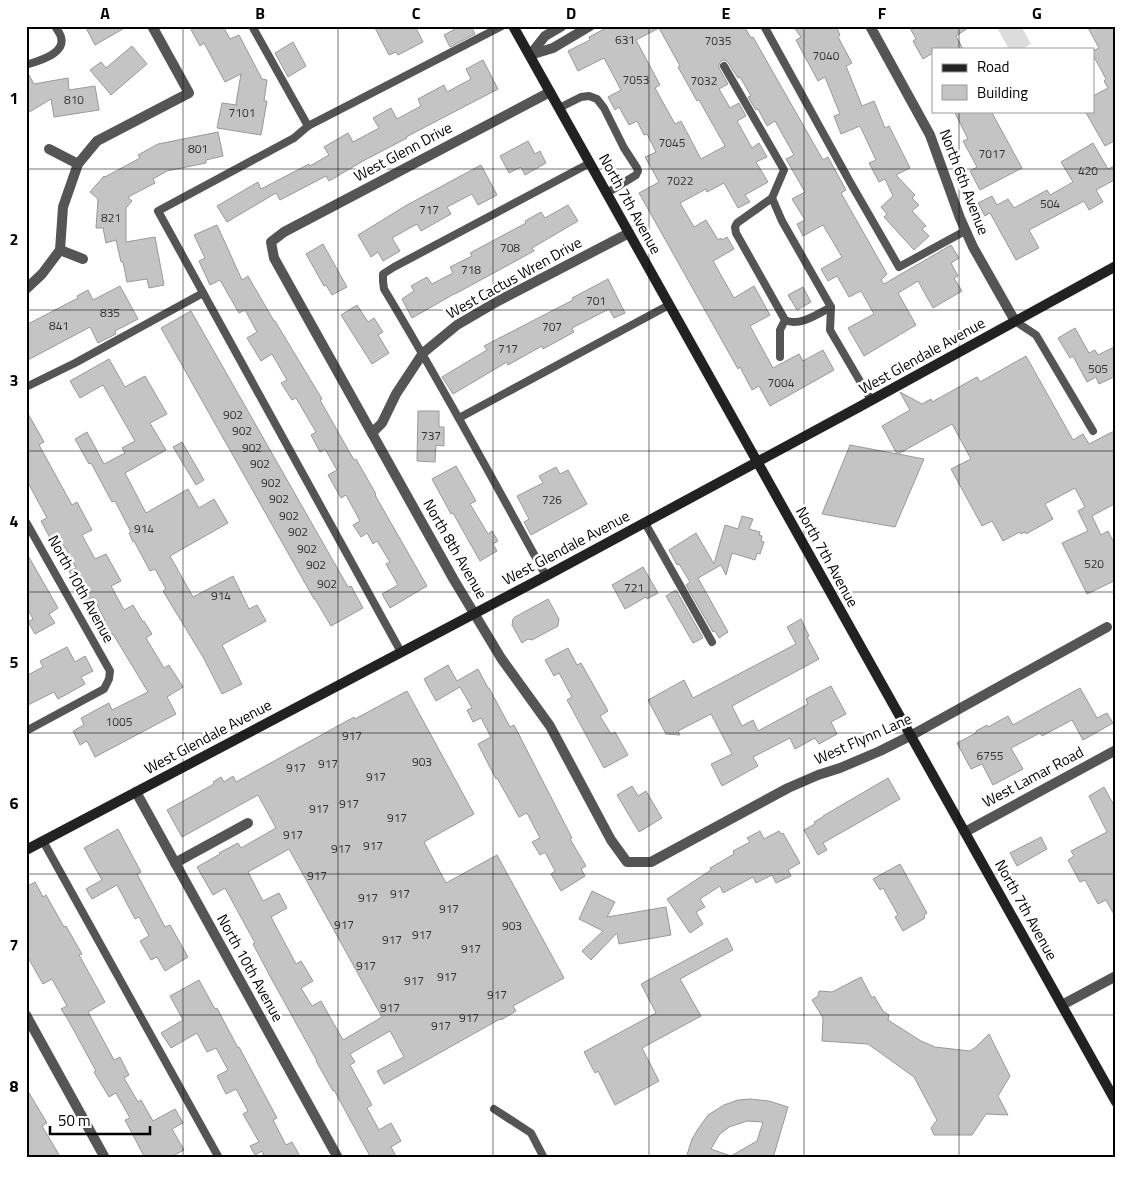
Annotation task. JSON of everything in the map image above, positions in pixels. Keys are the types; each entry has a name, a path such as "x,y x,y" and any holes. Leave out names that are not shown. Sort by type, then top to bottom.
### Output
{"main road":[{"name":"North 7th Avenue","path":"513,26 1116,1102"},
{"name":"West Glendale Avenue","path":"26,850 546,576 1116,266"}],"street":[{"path":"26,289 42,274 60,250 63,207 78,164 97,141 189,93 152,26"},
{"path":"530,55 545,36 562,26"},
{"path":"530,55 553,48 590,26"},
{"name":"North 6th Avenue","path":"870,26 930,135 973,247 1015,322"},
{"name":"West Glenn Drive","path":"271,242 284,232 550,92"},
{"path":"49,149 78,164"},
{"name":"West Cactus Wren Drive","path":"372,433 382,423 396,394 422,353 457,325 498,301 629,234"},
{"name":"North 8th Avenue","path":"271,242 274,258 474,613 501,658 550,726 611,840 627,862"},
{"path":"60,250 83,259"},
{"name":"West Flynn Lane","path":"627,862 651,862 788,788 880,751 1107,628"},
{"name":"West Lamar Road","path":"965,832 1116,750"},
{"name":"North 10th Avenue","path":"136,792 338,1158"},
{"path":"175,862 248,823"},
{"path":"1062,1006 1116,976"},
{"path":"26,1014 105,1158"}],"lane":[{"path":"26,65 54,54 61,46 62,38 55,26"},
{"path":"252,26 308,126"},
{"path":"401,652 158,211 294,138 308,126 502,26"},
{"path":"764,26 899,267 966,231"},
{"path":"724,66 784,170 772,198 737,223 734,227 736,233 785,320 791,323 799,322 831,307"},
{"path":"559,108 581,97 589,96 597,99 604,108 615,132 638,172 607,193"},
{"path":"546,576 459,418 384,289 382,282 383,274 394,267 590,163"},
{"path":"772,198 782,221 831,307 830,330 871,400"},
{"path":"26,387 75,363 203,293"},
{"path":"459,418 669,305"},
{"path":"780,357 780,330 785,320"},
{"path":"1015,322 1036,335 1092,431"},
{"name":"North 10th Avenue","path":"26,522 110,671 109,679 104,689 26,731"},
{"path":"645,522 712,642"},
{"path":"43,841 219,1158"},
{"path":"494,1109 531,1134 544,1158"}],"shaded area":[{"path":"996,26 1021,26 1031,44 1024,48 1008,48"}],"building":[{"path":"85,26 128,26 95,45"},
{"path":"189,26 223,26 230,39 239,35 262,79 267,80 264,101 267,101 261,135 217,128 222,103 237,105 241,74 225,82 204,43 200,46"},
{"path":"374,26 415,26 423,42 398,55 396,52 389,55"},
{"path":"461,26 471,26 475,34 450,47 444,35"},
{"path":"610,26 744,26 751,38 753,37 823,160 828,157 846,190 841,193 887,274 881,280 884,284 951,245 959,258 951,263 958,276 954,278 962,291 933,308 918,281 898,293 916,325 864,356 848,328 874,314 861,291 849,297 837,276 828,281 821,269 842,257 823,225 803,236 797,224 805,220 792,199 805,192 786,159 794,155 775,121 767,126 758,109 756,110 748,97 751,96 740,77 738,78 727,61 721,61 719,68 728,84 719,89 730,108 739,103 746,116 737,121 752,148 759,143 767,157 756,162 768,182 745,195 750,202 738,208 724,183 707,192 706,189 680,203 694,227 706,220 718,240 727,237 734,249 713,261 734,298 754,286 770,315 750,326 773,368 799,354 803,361 823,350 834,370 770,406 759,386 752,390 740,367 738,369 639,193 659,182 645,157 656,152 647,134 644,135 637,121 629,125 619,107 615,110 608,97 621,90 604,58 578,71 568,51 590,40 589,37","holes":["659,28 680,66 678,67 697,101 699,100 725,146 701,159 681,121 675,124 655,88 660,85 636,40"]},
{"path":"793,26 836,26 840,35 838,37 852,63 846,66 862,106 874,101 885,128 889,126 910,168 896,175 915,195 912,198 919,205 912,211 926,226 922,229 929,236 914,250 884,217 887,214 881,207 893,196 885,179 879,182 869,163 876,160 860,126 841,134 834,116 840,114 825,77 818,81 796,40 801,37"},
{"path":"909,26 971,26 956,36 962,48 932,48 932,54 923,59 913,41 916,39"},
{"path":"1087,26 1116,26 1116,140 1105,146 1086,112 1094,112 1094,95 1108,88 1104,81 1106,79 1094,57 1094,50 1099,48"},
{"path":"293,42 306,66 288,77 275,53"},
{"path":"132,46 147,64 111,95 90,70 101,62 106,68"},
{"path":"483,60 498,89 406,137 329,181 326,176 280,200 276,193 227,222 217,206 258,182 261,189 309,164 310,166 329,155 324,147 348,133 353,142 379,128 373,118 391,108 397,119 421,106 418,99 444,85 447,92 471,79 466,69"},
{"path":"26,70 34,84 68,78 69,90 95,86 99,110 54,117 51,99 26,114"},
{"path":"954,112 992,112 1022,168 980,190 970,171 977,167 963,141 968,139"},
{"path":"218,132 223,156 206,160 206,163 167,171 153,179 155,183 128,197 132,201 126,208 126,242 155,237 164,285 149,288 147,279 127,282 116,240 106,243 103,228 96,228 98,199 90,192 104,176 140,158 138,155 158,144"},
{"path":"528,141 535,154 540,151 546,163 525,175 521,167 509,173 500,156"},
{"path":"1093,143 1108,169 1116,165 1116,179 1096,190 1103,202 1089,210 1084,201 1029,230 1039,248 1016,260 990,213 985,216 978,203 992,196 997,205 1008,199 1014,208 1047,190 1050,195 1073,182 1061,162"},
{"path":"481,165 497,195 478,205 472,194 447,207 451,214 421,231 417,224 392,238 400,251 383,261 378,252 371,257 358,235 407,205"},
{"path":"568,205 578,221 532,248 534,251 412,318 402,299 414,291 411,286 427,277 432,284 453,273 450,267 472,256 470,253 526,223 525,221 541,212 545,218"},
{"path":"217,225 242,280 248,276 322,399 320,400 354,460 356,459 427,586 390,608 382,594 398,585 386,564 390,562 377,541 373,544 367,533 361,537 353,525 360,521 346,495 341,498 328,475 337,470 325,449 320,452 311,435 316,432 296,398 292,400 281,383 287,380 272,354 261,361 247,338 257,332 245,310 239,313 220,280 210,285 199,261 205,258 194,235"},
{"path":"323,244 347,287 332,295 326,285 324,286 306,254"},
{"path":"608,279 625,313 614,318 609,309 572,328 574,332 543,349 542,346 508,365 507,362 453,394 442,377 487,350 484,346 573,300 572,298"},
{"path":"120,286 138,319 115,331 116,334 98,343 90,327 26,361 26,325 78,298 77,296 88,290 93,300"},
{"path":"803,287 811,302 797,310 788,295"},
{"path":"357,305 368,322 374,318 383,332 378,335 389,353 372,364 341,315"},
{"path":"191,311 348,587 351,586 363,608 331,626 161,328"},
{"path":"1075,328 1089,353 1095,350 1098,355 1116,346 1116,376 1099,384 1096,377 1087,382 1073,356 1070,358 1058,338"},
{"path":"1026,356 1073,440 1083,434 1089,444 1116,430 1116,503 1092,516 1101,535 1108,531 1116,547 1116,580 1087,594 1062,543 1088,531 1078,511 1085,507 1075,488 1045,504 1053,519 1026,534 1025,532 1021,534 1020,532 1003,541 992,521 982,526 951,469 971,459 952,424 898,454 924,459 895,527 822,514 850,445 897,454 882,426 910,410 900,392 922,404 931,399 932,402 977,377 980,382"},
{"path":"109,359 125,387 145,376 167,414 150,423 166,450 125,473 146,513 188,489 199,508 214,499 228,523 170,556 193,597 233,576 249,609 257,605 266,621 222,645 242,684 222,694 203,657 163,591 166,589 155,569 150,571 133,542 129,533 131,532 115,501 112,502 91,463 89,464 75,439 87,432 104,464 125,453 122,448 135,441 103,385 80,398 70,381"},
{"path":"26,410 44,442 39,445 72,505 77,502 92,530 82,535 95,559 106,554 121,581 111,586 124,610 133,605 152,634 146,638 164,668 169,665 183,687 167,697 176,714 95,757 87,741 80,745 73,731 84,725 81,718 109,703 112,710 148,692 113,634 106,638 98,624 105,620 93,597 85,602 69,571 76,568 65,547 57,551 41,521 47,518 26,479"},
{"path":"418,411 439,411 439,427 444,427 444,446 436,445 435,462 417,461"},
{"path":"182,442 204,480 196,485 173,447"},
{"path":"456,466 476,501 470,504 488,534 492,531 498,541 493,544 497,551 480,561 432,479"},
{"path":"556,467 560,474 568,470 587,504 531,535 524,522 529,519 517,496 543,483 539,476"},
{"path":"742,516 753,519 749,529 760,532 759,535 762,536 761,541 764,542 760,554 757,553 755,560 732,553 726,575 721,565 698,578 728,632 719,638 715,631 713,632 686,585 690,582 679,564 677,565 669,550 696,533 714,564 725,525 738,529"},
{"path":"26,552 58,608 49,614 55,623 35,634 28,622 33,619 26,606"},
{"path":"643,567 658,593 647,599 646,597 625,609 612,585"},
{"path":"676,590 703,638 693,643 666,596"},
{"path":"548,599 559,619 558,626 532,640 528,639 522,643 512,625 513,619"},
{"path":"801,619 809,636 807,637 819,659 732,706 742,726 753,720 758,731 808,704 806,699 831,686 846,714 831,722 837,734 819,744 815,738 795,749 790,738 753,757 758,766 722,786 711,764 732,754 711,714 678,731 680,735 666,734 648,700 684,680 693,698 796,644 787,627"},
{"path":"67,647 75,662 85,656 93,671 81,677 85,684 58,699 54,692 26,706 26,676 43,667 40,661"},
{"path":"568,648 577,665 581,663 608,711 600,716 611,734 615,732 628,755 604,768 567,700 572,697 559,673 554,676 545,660"},
{"path":"448,665 457,681 478,669 510,727 514,725 572,838 570,839 586,866 581,869 585,876 561,891 551,874 555,871 545,852 540,855 532,842 540,838 527,813 519,817 478,744 491,737 481,718 473,722 467,710 472,708 460,687 436,701 424,679"},
{"path":"1080,688 1097,718 1107,713 1113,723 1083,740 1072,720 1042,736 1040,733 1011,748 1023,769 993,785 982,764 971,769 957,743 987,725 988,727 1008,716 1013,725"},
{"path":"407,691 474,814 424,842 446,883 497,855 564,978 513,1006 516,1011 501,1020 384,1084 377,1071 404,1057 390,1031 350,1054 355,1062 350,1065 372,1105 367,1108 379,1130 391,1123 401,1141 391,1147 397,1158 371,1158 271,978 253,944 255,943 225,888 213,895 197,867 238,843 241,848 276,828 258,795 182,837 167,810 214,784 213,782 221,777 224,782 233,776 236,782 354,717 355,719","holes":["289,849 382,1017 343,1040 321,1001 312,1006 301,988 313,981 301,961 296,964 271,917 287,908 279,893 263,901 248,872"]},
{"path":"888,778 900,799 823,843 827,850 818,855 804,830 815,824 814,822 823,816"},
{"path":"632,786 638,796 646,791 662,818 639,832 617,795"},
{"path":"1104,787 1116,809 1116,918 1106,900 1098,904 1085,880 1080,882 1068,860 1074,856 1071,851 1107,832 1089,796"},
{"path":"118,829 141,872 137,874 165,927 170,925 188,957 165,971 157,957 151,960 140,941 149,936 139,917 135,919 117,885 92,899 86,889 102,880 84,848"},
{"path":"760,831 764,839 779,831 781,834 783,833 800,863 788,870 791,876 776,883 772,875 756,883 753,877 723,893 720,886 700,899 705,907 696,912 703,924 690,933 667,899 711,870 710,868 734,854 733,851 750,842 747,838"},
{"path":"1041,837 1047,849 1017,866 1010,853"},
{"path":"900,864 927,913 924,915 925,918 903,931 895,917 898,915 883,888 880,890 873,879"},
{"path":"35,882 43,897 46,895 64,927 66,926 82,954 79,955 105,1002 88,1012 114,1060 120,1057 129,1075 124,1078 138,1102 141,1100 153,1121 175,1109 183,1123 172,1129 184,1150 169,1158 145,1158 125,1120 130,1118 116,1093 109,1097 61,1009 67,1006 52,979 43,984 26,954 26,887"},
{"path":"592,891 615,902 607,917 666,907 671,935 619,944 617,933 591,960 582,951 603,931 579,919"},
{"path":"727,938 733,950 680,979 701,1016 642,1048 659,1081 615,1105 598,1071 595,1073 584,1052 656,1013 641,984"},
{"path":"861,977 872,998 874,996 883,1011 889,1015 888,1020 921,1041 935,1047 970,1051 989,1034 1010,1076 998,1096 1008,1115 986,1114 972,1135 934,1135 931,1128 937,1120 914,1077 868,1044 822,1041 823,1018 812,1000 818,996 819,991 832,992"},
{"path":"199,980 215,1009 217,1008 277,1118 273,1120 286,1145 292,1142 301,1158 265,1158 262,1151 255,1155 250,1146 259,1142 243,1114 248,1111 236,1089 226,1094 217,1076 228,1070 216,1048 207,1052 197,1033 171,1048 161,1033 183,1020 170,996"},
{"path":"26,1088 47,1123 42,1126 61,1158 26,1158"},
{"path":"738,1100 769,1101 788,1107 773,1158 686,1158 692,1139 708,1115 724,1105","holes":["747,1121 763,1122 757,1141 731,1156 711,1149 719,1135 729,1127"]}]}
